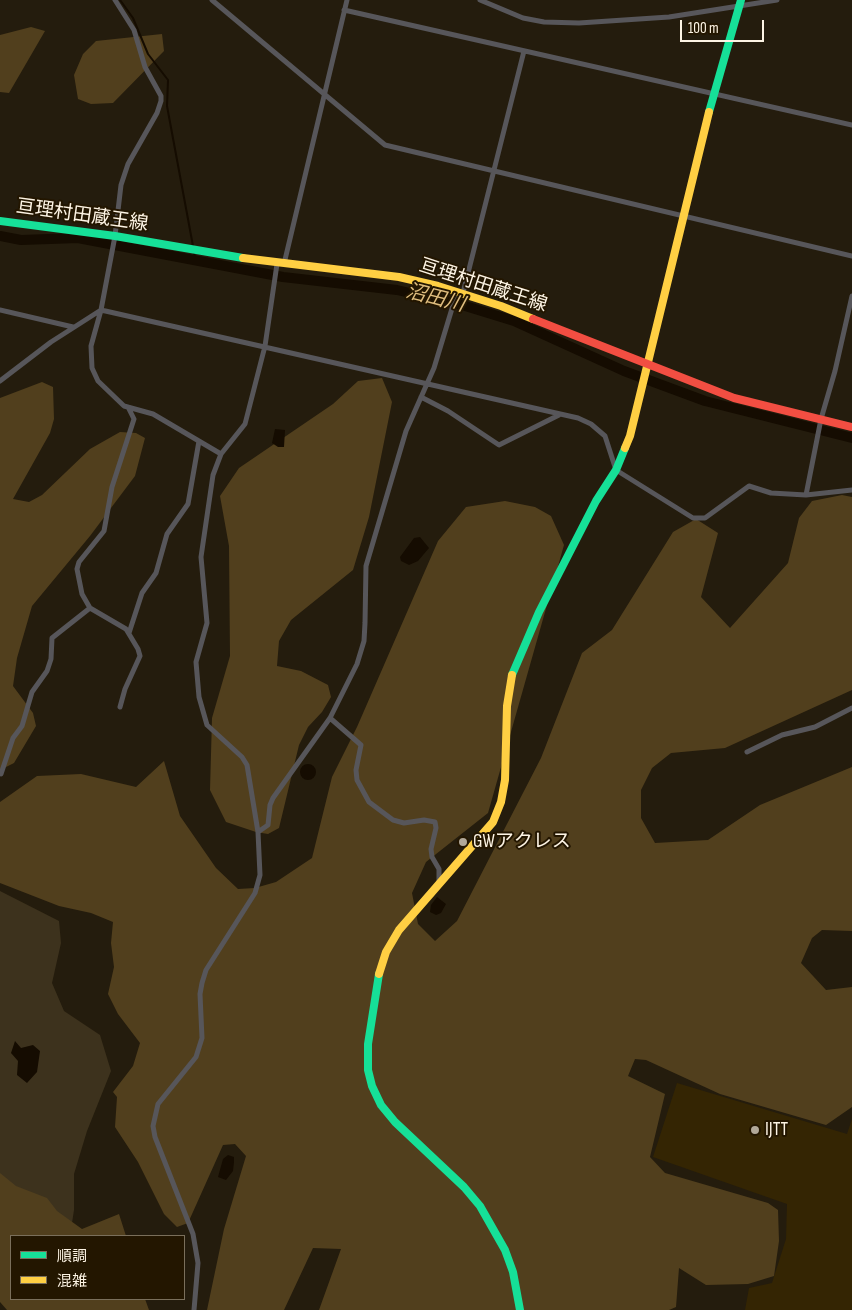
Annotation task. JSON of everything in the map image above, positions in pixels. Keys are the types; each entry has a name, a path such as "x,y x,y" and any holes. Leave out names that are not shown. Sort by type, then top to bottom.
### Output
{"street":[{"path":"115,0 136,35 145,67 161,96 161,101 157,113 128,164 121,185 115,236 101,310 91,346 92,368 98,381 114,398 128,407 153,414 221,454"},
{"path":"212,0 386,145 685,218 852,256"},
{"path":"194,1310 196,1249 193,1234 155,1137 154,1114 164,1096 196,1057 202,1038 200,994 206,970 255,893 260,875 258,832 252,783 247,765 207,725 203,716 197,655 207,623 200,574 202,545 208,517 213,475 221,454 245,424 265,346 281,264 347,0"},
{"path":"480,0 524,18 544,22 579,23 670,16 740,3 777,0"},
{"path":"520,1310 513,1272 505,1250 480,1206 464,1187 395,1122 381,1105 372,1086 368,1070 368,1044 376,984 386,952 399,930 439,882 476,843 492,822 501,802 505,780 507,706 511,677 552,586 596,501 616,470 630,436 685,218 713,94 740,3"},
{"path":"344,10 852,125"},
{"path":"258,832 268,825 270,805 273,798 330,718 357,664 364,641 366,566 406,431 427,384 460,292 495,171 524,51"},
{"name":"亘理村田蔵王線","path":"0,221 115,236 281,264 398,278 460,292 526,315 648,366 734,398 852,427"},
{"path":"806,495 821,419 835,371 852,296"},
{"path":"0,310 72,327"},
{"path":"0,382 72,327 101,310 578,418 606,436 616,470 693,518 700,519 730,502 749,486 771,492 806,495 852,490"},
{"path":"421,397 462,420 499,445 560,414"},
{"path":"120,707 140,656 129,633 90,608 82,594 77,570 79,562 104,531 116,473 134,418 128,407"},
{"path":"129,633 142,593 156,573 167,534 188,504 199,441"},
{"path":"1,774 11,744 22,726 32,692 47,672 51,660 52,638 90,608"},
{"path":"747,752 782,735 815,727 852,708"},
{"path":"330,718 361,745 356,770 357,780 369,802 393,820 404,823 424,820 434,822 436,828 431,850 432,857 439,869 439,882"}],"shaded area":[{"path":"31,27 45,31 9,93 0,92 0,35"},
{"path":"162,34 164,51 113,103 91,104 78,99 74,75 83,54 96,41"},
{"path":"382,378 392,402 369,517 353,570 291,620 279,641 277,666 301,671 328,685 331,697 322,712 308,727 299,745 279,828 268,834 256,832 226,822 210,790 212,718 230,656 229,546 220,496 239,468 333,404 358,381"},
{"path":"42,382 53,387 54,419 50,433 13,499 29,502 42,495 90,449 120,432 136,433 145,438 135,476 90,536 32,606 17,658 13,686 33,713 36,726 14,763 0,770 0,398"},
{"path":"275,429 285,430 284,447 278,447 272,443"},
{"path":"842,495 852,497 852,690 725,748 671,753 652,768 641,790 641,818 655,843 708,840 760,805 852,767 852,931 822,930 812,938 801,963 826,990 852,987 852,1107 826,1125 720,1094 646,1060 635,1059 628,1076 665,1094 650,1157 665,1173 768,1203 778,1210 779,1241 774,1276 748,1284 706,1285 679,1268 676,1307 669,1310 319,1310 341,1249 313,1248 284,1310 207,1310 224,1229 246,1156 235,1144 223,1145 188,1223 177,1227 164,1214 138,1162 115,1127 117,1097 113,1092 133,1066 140,1043 118,1014 108,994 114,967 111,943 113,922 91,913 59,906 0,883 0,802 37,776 81,774 136,787 164,761 180,816 216,868 238,889 255,888 276,882 312,858 332,777 357,727 438,541 466,507 505,501 535,507 551,516 564,545 488,813 426,862 412,893 418,924 435,941 457,921 541,758 582,653 612,630 673,532 696,519 718,533 701,597 730,628 788,563 799,518 812,501"},
{"path":"420,537 429,548 418,561 409,565 401,561 400,557 414,538"},
{"path":"308,764 316,772 308,780 300,772"},
{"path":"0,891 59,921 61,943 52,983 64,1011 100,1035 111,1071 87,1131 74,1174 74,1210 70,1235 0,1235"},
{"path":"437,897 446,904 441,913 436,915 430,912 431,905"},
{"path":"15,1041 21,1048 33,1045 40,1051 37,1072 27,1083 17,1075 18,1061 11,1053"},
{"path":"677,1083 847,1134 852,1119 852,1310 745,1310 749,1288 772,1283 786,1239 787,1204 653,1157"},
{"path":"228,1155 234,1157 234,1162 233,1171 226,1180 218,1177 223,1159"},
{"path":"0,1173 16,1186 47,1198 57,1211 82,1229 119,1214 126,1235 10,1235 10,1300 145,1300 149,1310 7,1310 0,1302"}],"waterway":[{"path":"120,0 133,18 148,54 168,80 167,106 193,246"},
{"name":"沼田川","path":"0,236 21,240 78,238 283,277 397,290 462,305 514,321 624,371 705,401 852,438"},
{"name":"沼田川","path":"194,253 195,259"}],"traffic: fast":[{"path":"709,112 741,0"},
{"path":"0,221 115,236 243,258"},
{"path":"512,675 539,612 596,501 616,470 625,448"},
{"path":"379,974 368,1044 368,1070 372,1086 381,1105 395,1122 464,1187 480,1206 505,1250 513,1272 520,1310"}],"traffic: slow":[{"path":"625,448 630,436 709,112"},
{"path":"243,258 399,277 438,286 501,306 533,319"},
{"path":"379,974 386,952 399,930 493,822 501,802 505,780 507,706 512,675"}],"traffic: jam":[{"path":"533,319 734,398 852,427"}],"place":[{"name":"GWアクレス","path":"463,842"},
{"name":"IJTT","path":"755,1130"}]}
